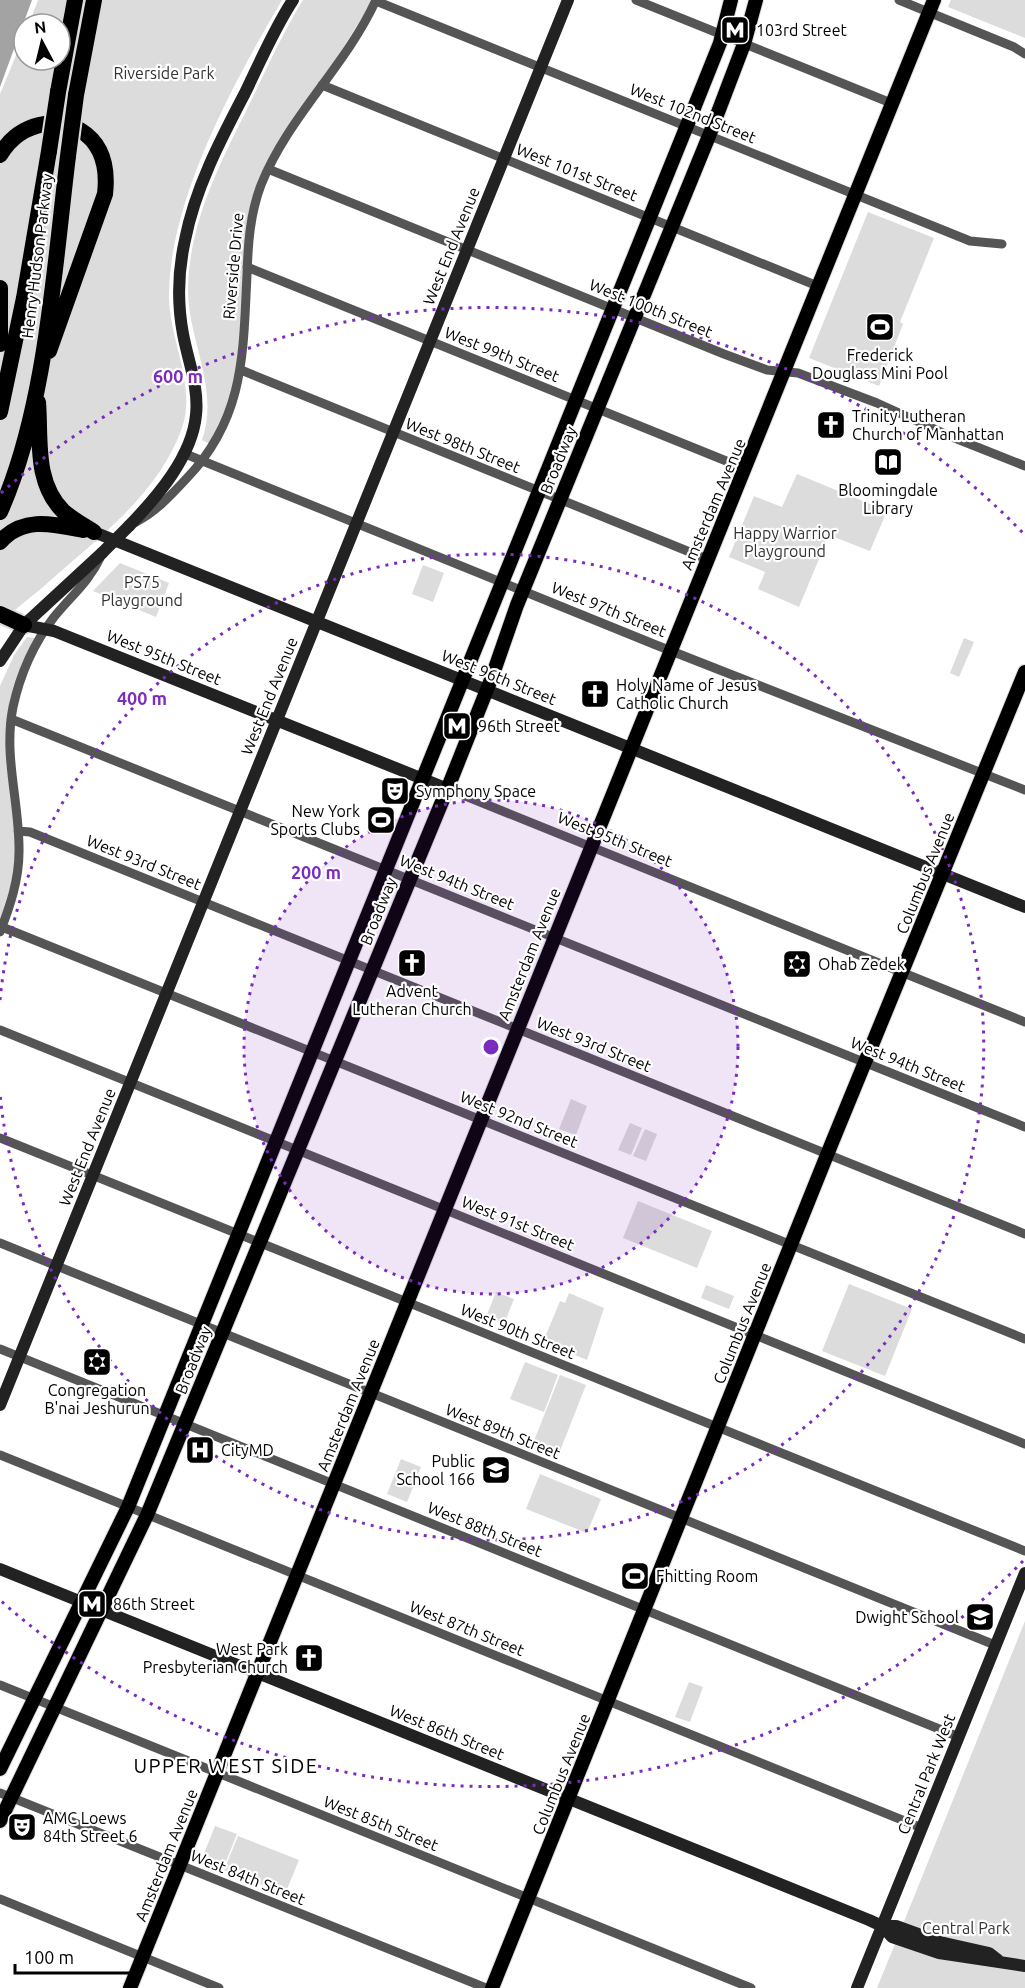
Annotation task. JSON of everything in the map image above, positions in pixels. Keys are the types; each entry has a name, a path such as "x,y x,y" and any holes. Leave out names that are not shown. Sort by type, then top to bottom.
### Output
{"highway":[{"name":"Henry Hudson Parkway","path":"0,412 24,298 75,0"},
{"name":"Henry Hudson Parkway","path":"0,512 17,466 42,361 76,96 94,0"},
{"path":"0,155 15,136 29,128 45,124"},
{"path":"42,361 52,348 105,194 106,171 103,156 95,143 80,130"},
{"path":"0,288 0,344"},
{"path":"36,386 40,457 46,484 65,513 94,532"},
{"path":"0,542 15,530 34,524 58,524 94,532"},
{"path":"0,614 24,625"}],"main road":[{"name":"Riverside Drive","path":"0,661 24,625 102,553 154,499 183,453 193,428 196,406 180,308 179,273 185,239 199,193 217,149 293,0"},
{"name":"West End Avenue","path":"0,1405 568,0"},
{"name":"Broadway","path":"0,1769 128,1507 314,1052 421,778 687,127 722,35 732,0"},
{"name":"Broadway","path":"0,1821 5,1795 53,1706 147,1515 408,878 448,789 523,591 709,136 744,44 756,0"},
{"name":"Amsterdam Avenue","path":"130,1988 932,6"},
{"name":"West 96th Street","path":"94,532 1025,907"},
{"name":"West 95th Street","path":"24,625 46,629 277,719 448,789"},
{"name":"Columbus Avenue","path":"492,1988 827,1154 1025,672"},
{"name":"West 86th Street","path":"0,1569 882,1926 896,1926 940,1942 989,1953 998,1960 1025,1966"},
{"name":"Central Park West","path":"857,1988 1025,1573"}],"street":[{"path":"636,0 891,103"},
{"path":"899,0 932,6 1025,54"},
{"name":"West 102nd Street","path":"376,1 970,241 1002,244"},
{"name":"Riverside Drive","path":"129,526 155,512 202,461 223,430 241,370 247,267 254,207 268,169 376,1"},
{"name":"West 101st Street","path":"322,85 820,286"},
{"name":"West 100th Street","path":"268,169 767,370 798,374 877,403 1025,466"},
{"name":"West 99th Street","path":"247,267 746,469"},
{"name":"West 98th Street","path":"241,370 707,559"},
{"name":"West 97th Street","path":"183,453 670,651 1025,790"},
{"name":"Riverside Drive","path":"1,929 16,882 18,831 10,752 11,719 24,670 46,629 92,576 102,553"},
{"name":"West 94th Street","path":"11,719 1025,1127"},
{"name":"West 95th Street","path":"448,789 1025,1022"},
{"name":"West 93rd Street","path":"18,831 30,832 1025,1234"},
{"name":"West 92nd Street","path":"1,929 334,1060 1025,1339"},
{"name":"West 91st Street","path":"0,1030 1025,1444"},
{"name":"West 90th Street","path":"0,1138 1025,1551"},
{"name":"West 89th Street","path":"0,1243 995,1645"},
{"name":"West 88th Street","path":"0,1349 959,1737"},
{"name":"West 87th Street","path":"0,1455 922,1828"},
{"name":"West 85th Street","path":"0,1685 751,1988"},
{"name":"West 84th Street","path":"5,1795 486,1988"},
{"path":"0,1899 219,1988"}],"green space":[{"name":"Riverside Park","path":"38,0 282,0 225,104 193,180 180,219 172,257 169,294 173,327 184,378 186,412 171,453 141,496 123,515 84,552 15,610 0,626 0,94 12,65 12,72 72,72 72,12 34,12"},
{"path":"303,0 373,0 259,182 236,383 210,444 202,440 207,421 207,402 202,365 189,308 188,289 194,241 217,171 274,52"},
{"path":"951,0 1025,0 1025,38 948,7"},
{"path":"868,212 934,238 900,322 903,324 879,386 809,358"},
{"name":"Happy Warrior Playground","path":"797,474 887,511 870,551 829,535 799,607 758,589 765,572 729,557 754,496 782,507"},
{"name":"PS75 Playground","path":"120,563 169,583 156,617 93,591"},
{"path":"423,565 444,573 433,602 412,594"},
{"path":"27,637 35,638 13,694 16,852 13,878 0,920 0,686 14,655"},
{"path":"964,638 974,642 959,677 950,673"},
{"path":"571,1099 587,1106 576,1135 559,1129"},
{"path":"630,1123 642,1128 631,1155 618,1150"},
{"path":"645,1129 657,1134 646,1161 633,1156"},
{"path":"638,1201 712,1231 697,1268 623,1238"},
{"path":"849,1284 912,1309 885,1376 822,1351"},
{"path":"706,1285 734,1296 729,1309 701,1298"},
{"path":"496,1292 514,1299 504,1324 486,1317"},
{"path":"569,1293 604,1308 587,1360 543,1342 560,1301 565,1303"},
{"path":"525,1362 558,1375 544,1412 510,1399"},
{"path":"560,1375 586,1385 558,1456 532,1446"},
{"path":"401,1459 421,1467 407,1502 387,1494"},
{"path":"540,1474 601,1499 587,1533 526,1509"},
{"name":"Central Park","path":"1025,1621 1025,1988 877,1988 897,1939"},
{"path":"689,1682 703,1687 690,1722 675,1717"},
{"path":"215,1826 237,1834 223,1869 201,1861"},
{"path":"238,1836 299,1860 285,1894 224,1870"}],"shaded area":[{"path":"0,0 32,0 28,12 12,12 12,54 0,87"}],"place":[{"name":"103rd Street","path":"735,30"},
{"name":"Frederick Douglass Mini Pool","path":"880,327"},
{"name":"Trinity Lutheran Church of Manhattan","path":"831,425"},
{"name":"Bloomingdale Library","path":"888,462"},
{"name":"Holy Name of Jesus Catholic Church","path":"595,694"},
{"name":"96th Street","path":"457,726"},
{"name":"Symphony Space","path":"395,791"},
{"name":"New York Sports Clubs","path":"381,820"},
{"name":"Advent Lutheran Church","path":"412,963"},
{"name":"Ohab Zedek","path":"797,964"},
{"name":"Congregation B'nai Jeshurun","path":"97,1362"},
{"name":"CityMD","path":"200,1450"},
{"name":"Public School 166","path":"496,1470"},
{"name":"Fhitting Room","path":"635,1576"},
{"name":"86th Street","path":"92,1604"},
{"name":"Dwight School","path":"980,1617"},
{"name":"West Park Presbyterian Church","path":"309,1658"},
{"name":"AMC Loews 84th Street 6","path":"22,1827"}],"district":[{"name":"UPPER WEST SIDE","path":"226,1766"}]}
